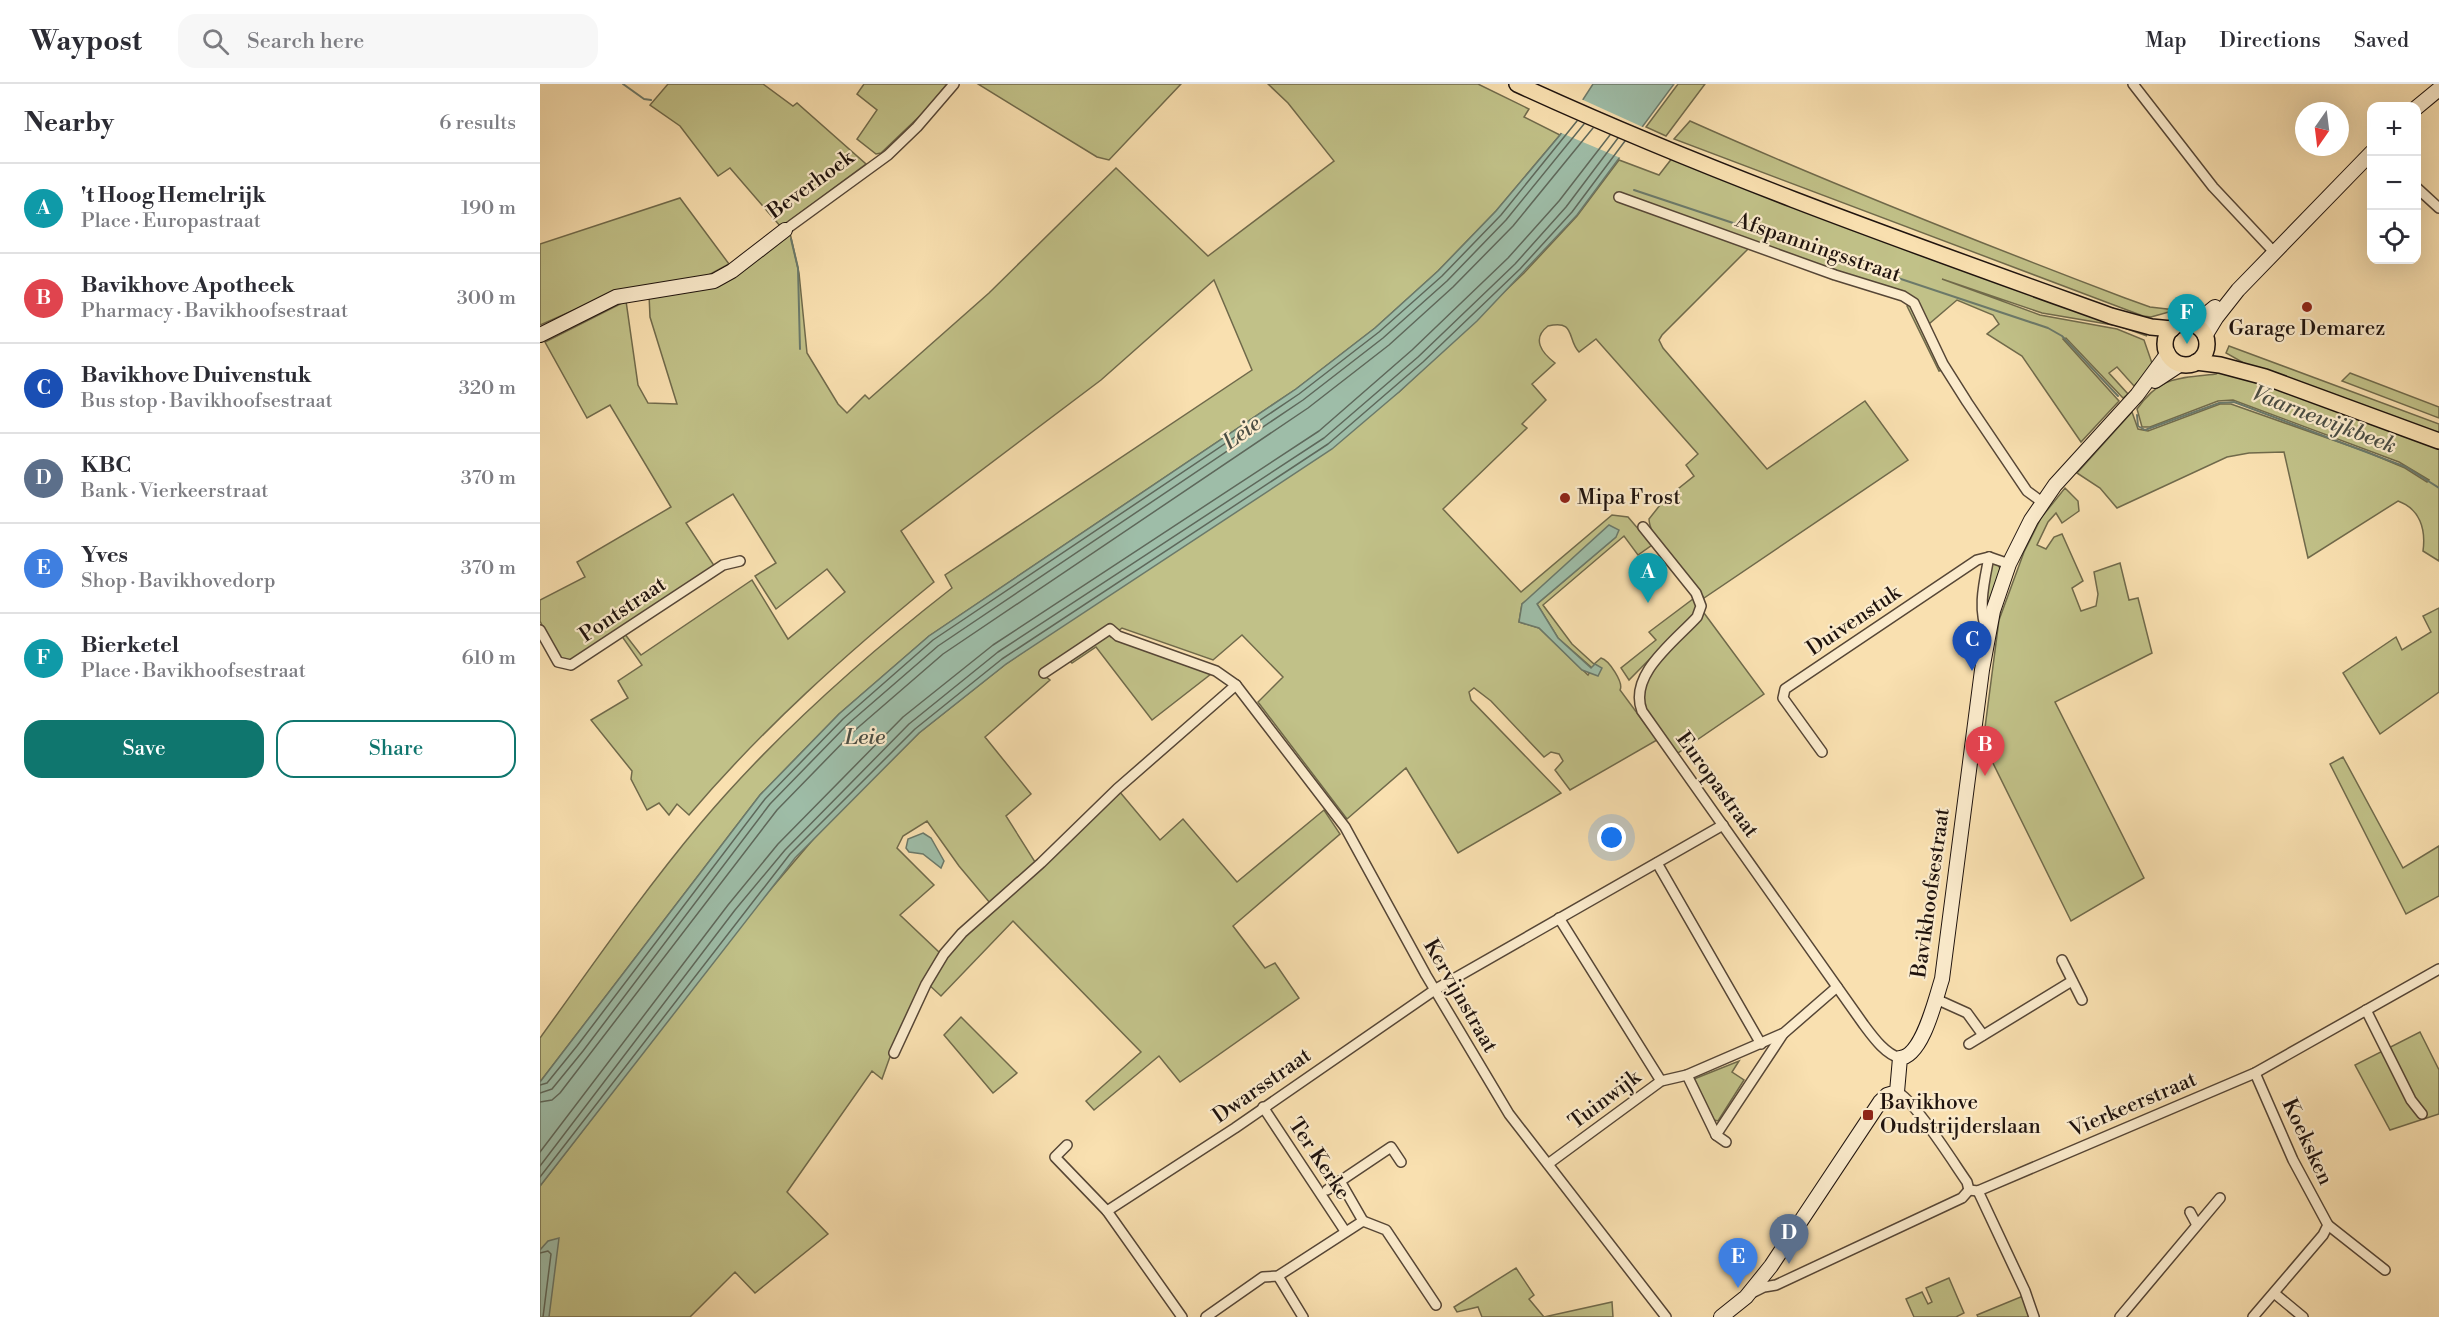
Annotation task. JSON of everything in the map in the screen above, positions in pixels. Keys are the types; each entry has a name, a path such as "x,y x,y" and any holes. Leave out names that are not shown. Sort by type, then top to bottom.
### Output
{"main road":[{"path":"1517,84 1675,154 2111,316 2151,327 2189,363 2220,365 2265,377"},
{"path":"2168,342 2183,324 2193,325 2216,354 2265,377 2439,441"},
{"path":"2189,363 2206,351 2206,340"}],"street":[{"name":"Beverhoek","path":"540,335 616,297 704,284 724,277 904,141 954,84"},
{"path":"2133,84 2212,186 2275,253"},
{"path":"2421,104 2439,88"},
{"path":"2206,340 2216,318 2238,290 2368,156"},
{"path":"2421,192 2439,208"},
{"name":"Afspanningsstraat","path":"1619,197 1823,271 1903,296 1914,303 1943,364 1967,402 2027,491 2042,502"},
{"path":"2193,325 2238,290"},
{"name":"Bavikhoofsestraat","path":"1900,1058 1909,1055 1917,1046 1936,999 1946,957 1989,635 1993,611 2009,564 2042,502 2068,469 2137,395 2168,342"},
{"name":"Bavikhoofsestraat","path":"2137,395 2189,363"},
{"name":"Europastraat","path":"1644,527 1696,592 1701,606 1697,617 1646,672 1637,699 1642,711 1837,987 1878,1042 1894,1056 1900,1058"},
{"path":"1989,557 2009,564"},
{"name":"Bavikhoofsestraat","path":"1989,557 1982,620 1989,635"},
{"name":"Duivenstuk","path":"1822,752 1784,698 1785,689 1977,560 1989,557"},
{"name":"Pontstraat","path":"540,630 558,662 571,665 723,565 740,561"},
{"name":"Kervijnstraat","path":"1044,673 1110,629 1118,636 1216,671 1236,685 1345,827 1509,1114 1666,1317"},
{"path":"894,1053 926,984 944,954 962,933 1041,863 1117,789 1236,685"},
{"name":"Dwarsstraat","path":"1107,1211 1436,989 1723,825"},
{"path":"1657,862 1761,1044"},
{"path":"1559,918 1661,1081"},
{"path":"2062,960 2082,1000"},
{"name":"Vierkeerstraat","path":"1766,1282 1822,1264 1973,1191 2255,1073 2439,969"},
{"path":"1969,1044 2072,981"},
{"name":"Tuinwijk","path":"1716,1135 1784,1033 1837,987"},
{"path":"1936,999 1967,1012 1983,1035"},
{"path":"2367,1010 2411,1100 2422,1114"},
{"name":"Tuinwijk","path":"1548,1164 1661,1081 1687,1075 1784,1033"},
{"path":"1897,1092 1900,1058"},
{"name":"Koeksken","path":"2255,1073 2293,1160 2328,1226 2385,1270"},
{"path":"1687,1075 1716,1135 1726,1142"},
{"path":"1721,1317 1766,1282 1880,1102 1887,1095 1897,1092 1904,1096 1919,1115 1973,1191 2025,1291 2034,1317"},
{"name":"Ter Kerke","path":"1263,1107 1345,1231"},
{"path":"1067,1145 1055,1157 1107,1211 1182,1317"},
{"name":"Ter Kerke","path":"1328,1190 1390,1147 1401,1162"},
{"name":"Ter Kerke","path":"1340,1181 1364,1221 1386,1230 1436,1305"},
{"path":"2120,1317 2220,1198"},
{"path":"2190,1212 2197,1225"},
{"name":"Ter Kerke","path":"1206,1317 1263,1277 1278,1276 1345,1231 1364,1221"},
{"path":"2253,1317 2328,1226"},
{"path":"1278,1276 1303,1317"},
{"path":"2274,1293 2303,1317"}],"green space":[{"path":"668,84 763,84 793,106 797,103 866,164 781,227 730,168 718,176 680,126 650,105"},
{"path":"864,84 947,84 926,110 881,153 876,154 857,139 877,110 857,94"},
{"path":"978,84 1181,84 1109,160 1097,157"},
{"path":"1268,84 1478,84 1529,109 1524,117 1560,135 1496,211 1438,271 1375,328 1296,389 929,636 839,714 760,795 540,1082 540,1038 658,876 729,791 789,729 852,670 952,588 945,575 1252,370 1214,280 1101,380 901,531 934,582 806,693 746,752 689,815 677,804 669,815 659,803 647,810 631,779 632,771 591,720 628,698 618,681 642,665 621,635 624,633 641,655 752,580 788,639 845,592 827,569 776,609 755,576 776,563 733,494 686,523 715,567 573,661 559,660 540,621 540,600 585,577 577,562 671,507 610,405 587,418 545,342 626,301 638,385 648,403 677,404 650,317 649,294 704,289 790,233 799,273 807,353 838,404 847,413 865,395 869,399 989,293 1116,168 1208,256 1334,161 1288,103"},
{"path":"1678,84 1705,84 1666,136 1646,127"},
{"path":"1690,121 2015,256 2150,307 2176,310 2151,317 2143,316 1674,139"},
{"path":"1673,157 2147,336 2119,326 2042,313 1942,279 2040,315 2117,329 2144,340 2153,366 2134,386 2117,367 2109,373 2128,394 2123,398 2066,338 2063,339 2119,401 2081,442 2022,356 1987,334 1999,324 1993,315 1957,300 1929,324 1949,368 1939,371 1907,306 1915,301 1749,248 1662,335 1659,340 1663,348 1767,469 1865,401 1908,460 1704,598 1663,550 1651,529 1649,519 1664,500 1694,476 1686,465 1698,454 1596,339 1579,352 1567,328 1563,325 1548,326 1539,341 1546,355 1555,363 1532,384 1546,400 1522,424 1527,428 1443,509 1521,592 1612,515 1628,517 1652,545 1638,555 1624,536 1543,605 1572,644 1594,664 1601,658 1612,667 1620,682 1620,690 1657,740 1570,790 1555,770 1563,761 1559,754 1551,752 1544,757 1491,701 1474,688 1469,692 1471,700 1561,793 1458,853 1406,768 1347,819 1258,702 1283,677 1242,635 1213,660 1122,628 1111,637 1211,674 1152,720 1096,647 1072,663 1069,660 1045,676 1050,680 985,737 1031,794 1006,816 1037,865 990,903 959,866 927,821 903,836 897,848 934,885 900,915 941,954 896,1040 882,1079 872,1071 787,1192 828,1234 755,1293 735,1272 690,1317 540,1317 540,1186 746,918 822,829 919,733 1006,664 1399,392 1524,273 1577,216 1619,160 1659,175","holes":["1616,537 1537,604 1558,638 1592,668 1588,675 1539,628 1519,622 1522,604"]},
{"path":"680,198 729,264 705,277 617,291 540,325 540,244"},
{"path":"2229,346 2439,424 2439,436 2249,366 2226,353"},
{"path":"2220,371 2277,388 2439,447 2439,561 2423,551 2420,521 2412,509 2398,501 2308,558 2284,452 2249,453 2227,457 2117,508 2100,488 2077,473 2132,412 2138,429 2148,431 2220,404 2231,404 2367,452 2405,468 2427,482 2429,480 2399,462 2233,400 2218,401 2150,427 2142,427 2137,409 2154,390 2163,384 2181,378 2216,374"},
{"path":"2350,373 2439,407 2439,418 2342,381"},
{"path":"2065,488 2078,501 2079,511 2062,523 2056,513 2048,522 2037,545 2046,549 2054,537 2062,534 2083,581 2072,588 2081,611 2096,606 2098,594 2094,572 2120,563 2129,600 2138,598 2152,653 2055,702 2144,878 2071,921 1983,743 1999,620 2024,552 2041,518"},
{"path":"1992,563 1998,564 2000,569 1986,615 1987,580"},
{"path":"1693,599 1701,607 1629,680 1621,668 1656,640 1649,632"},
{"path":"2439,608 2439,692 2380,734 2343,673 2396,637 2402,650 2431,632 2423,616"},
{"path":"1704,613 1764,694 1675,755 1651,720 1643,695 1646,682 1653,669"},
{"path":"2343,757 2403,868 2439,846 2439,896 2406,914 2330,764"},
{"path":"1119,791 1160,840 1183,819 1237,882 1324,810 1340,834 1233,926 1265,968 1275,963 1299,998 1180,1082 1159,1056 1094,1110 1086,1101 1141,1052 1013,921 941,996 928,984 960,939"},
{"path":"961,1017 1017,1073 993,1093 944,1035"},
{"path":"2420,1032 2439,1070 2439,1114 2390,1130 2355,1065"},
{"path":"1739,1061 1732,1072 1744,1080 1718,1121 1714,1120 1694,1079"},
{"path":"1516,1268 1534,1295 1529,1299 1544,1317 1482,1317 1478,1307 1457,1312 1454,1307"},
{"path":"1949,1278 1964,1313 1956,1317 1914,1317 1906,1299 1922,1292 1928,1304 1932,1302 1926,1288"},
{"path":"2023,1296 2029,1317 1978,1317 1977,1315"},
{"path":"1612,1302 1613,1317 1544,1317"}],"water":[{"name":"Leie","path":"1593,84 1674,84 1577,215 1477,321 1399,392 1332,449 1006,664 919,733 795,858 540,1186 540,1082 760,795 839,714 929,636 1296,389 1375,328 1438,271 1496,211 1560,135"},
{"path":"1609,525 1619,530 1616,537 1537,604 1558,638 1591,668 1595,664 1602,668 1598,676 1582,670 1539,628 1519,622 1522,604"},
{"path":"923,833 931,838 944,861 941,868 923,854 909,852 906,848 908,839"},
{"path":"559,1238 549,1317 540,1317 540,1250 548,1241"}],"pier":[{"path":"1581,99 1647,129 1623,159 1559,132"}],"waterway":[{"path":"623,84 644,99 651,100"},
{"path":"1634,190 2048,328 2062,336 2118,396"},
{"path":"791,239 798,268 800,349"},
{"name":"Vaarnewijkbeek","path":"2137,415 2138,426 2145,430 2219,403 2234,402 2406,467 2439,488"}],"place":[{"name":"Garage Demarez","path":"2307,307"},
{"name":"Bierketel","path":"2187,344"},
{"name":"Mipa Frost","path":"1565,498"},
{"name":"'t Hoog Hemelrijk","path":"1648,603"},
{"name":"Bavikhove Duivenstuk","path":"1972,671"},
{"name":"Bavikhove Apotheek","path":"1985,776"},
{"name":"Bavikhove Oudstrijderslaan","path":"1868,1115"},
{"name":"KBC","path":"1789,1264"},
{"name":"Yves","path":"1738,1288"}]}
